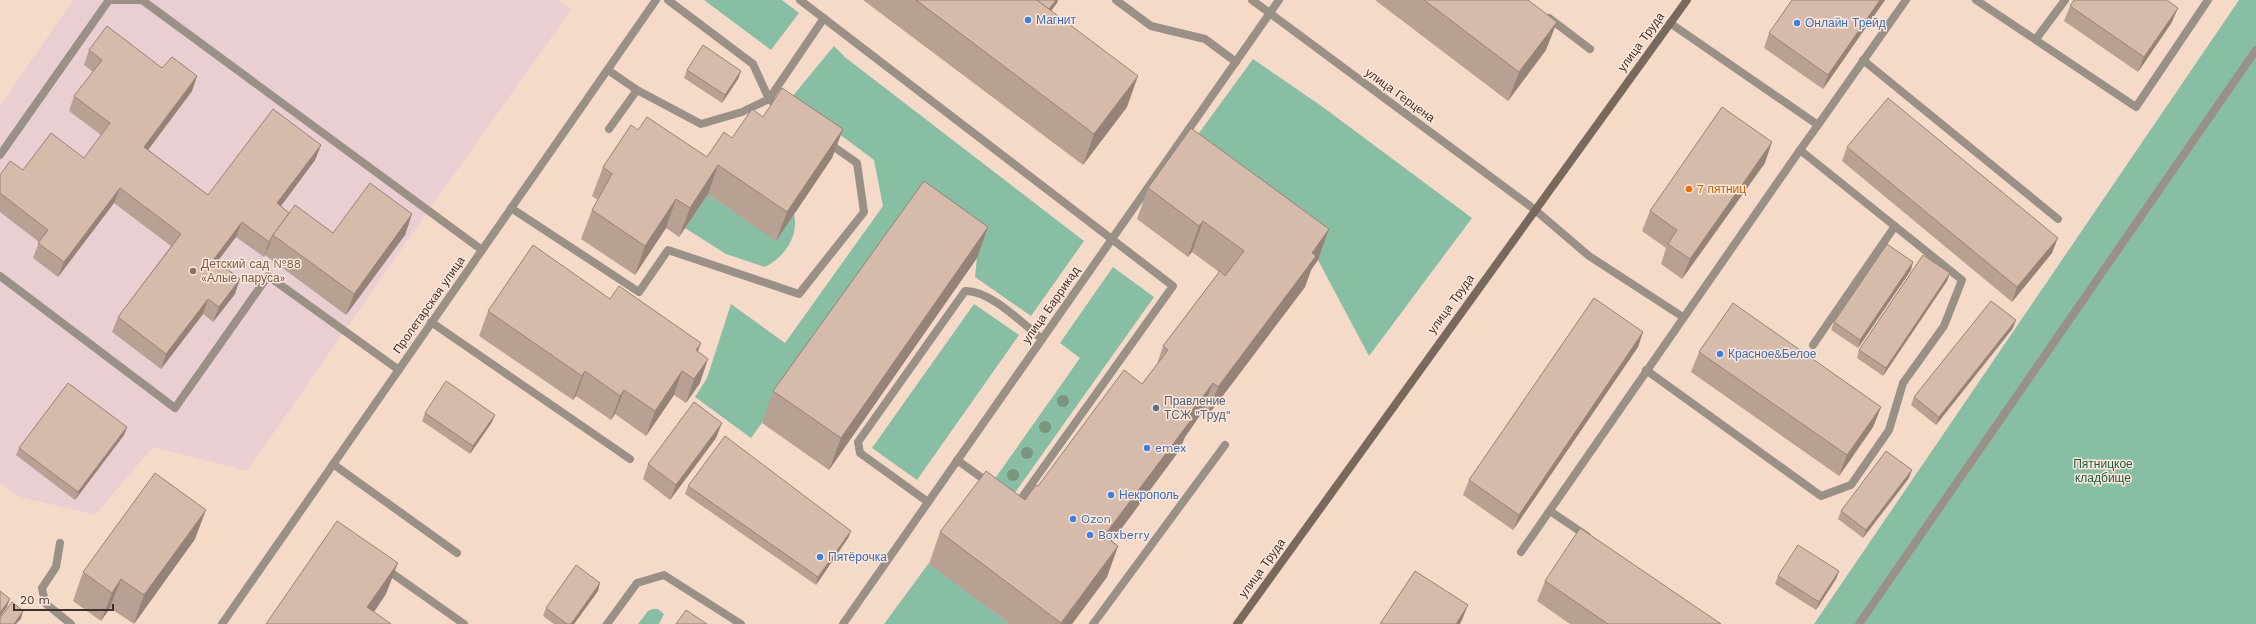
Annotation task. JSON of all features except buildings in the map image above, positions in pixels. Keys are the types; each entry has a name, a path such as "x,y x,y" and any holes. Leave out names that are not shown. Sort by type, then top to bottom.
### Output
{"street":[{"path":"0,155 109,0 142,0 482,250"},
{"name":"Пролетарская улица","path":"222,624 656,0"},
{"path":"668,0 753,64 769,99 785,111"},
{"path":"800,0 1173,286 1018,503 957,460"},
{"path":"1116,0 1151,26 1205,39 1236,62"},
{"name":"улица Герцена","path":"1252,0 1534,209 1589,256 1683,316"},
{"name":"улица Баррикад","path":"843,624 1279,0"},
{"name":"улица Труда","path":"1241,622 1534,209 1687,0"},
{"path":"1521,552 1683,316 1906,0"},
{"path":"1976,0 2136,107 2208,0"},
{"path":"2036,39 2065,0"},
{"path":"1543,13 1590,49"},
{"path":"608,70 637,90 701,124 742,112 769,99 824,18"},
{"path":"1670,23 1818,125"},
{"path":"1859,624 2256,50"},
{"path":"1863,60 2058,219"},
{"path":"609,129 637,90"},
{"path":"511,208 639,292 668,250 799,294 864,212 857,163 820,137"},
{"path":"1646,370 1821,496 1851,485 1888,430 1903,383 1944,326 1962,280 1800,150"},
{"path":"1814,345 1895,226"},
{"path":"0,276 175,408 268,276 399,370"},
{"path":"928,502 860,453 858,442 965,291 976,290 995,301 1042,339"},
{"path":"431,322 630,459"},
{"path":"1093,624 1225,445"},
{"path":"333,464 457,554"},
{"path":"1550,510 1595,542"},
{"path":"60,543 56,567 42,588 45,604 71,624"},
{"path":"382,566 464,624"},
{"path":"607,624 637,583 664,575 741,624"}],"shaded area":[{"name":"Детский сад №88 «Алые паруса»","path":"73,0 558,0 571,10 428,211 247,471 153,447 95,515 17,496 0,483 0,106"}],"green space":[{"path":"704,0 782,0 799,13 771,50"},
{"name":"Пятницкое кладбище","path":"2239,0 2256,0 2256,624 1814,624"},
{"path":"834,46 846,58 1084,241 1031,316 975,277 977,258 913,213 751,438 695,397 707,378 731,304 785,343 883,206 874,160 791,98"},
{"path":"1253,59 1320,105 1472,218 1369,356 1318,260 1180,159"},
{"path":"708,194 776,240 794,214 794,230 789,245 779,258 765,267 726,254 685,228"},
{"path":"1113,267 1154,297 1014,494 994,480 1080,358 1060,343"},
{"path":"974,304 1019,335 917,480 872,448"},
{"path":"929,563 1010,624 884,624"},
{"path":"658,609 664,614 659,624 638,624 648,611"}],"place":[{"name":"Магнит","path":"1028,20"},
{"name":"Онлайн Трейд","path":"1797,23"},
{"name":"7 пятниц","path":"1689,189"},
{"name":"Детский сад №88 «Алые паруса»","path":"193,271"},
{"name":"Красное&Белое","path":"1720,354"},
{"name":"Правление ТСЖ \"Труд\"","path":"1156,408"},
{"name":"emex","path":"1147,448"},
{"name":"Некрополь","path":"1111,495"},
{"name":"Ozon","path":"1073,519"},
{"name":"Boxberry","path":"1090,535"},
{"name":"Пятёрочка","path":"820,557"}]}
